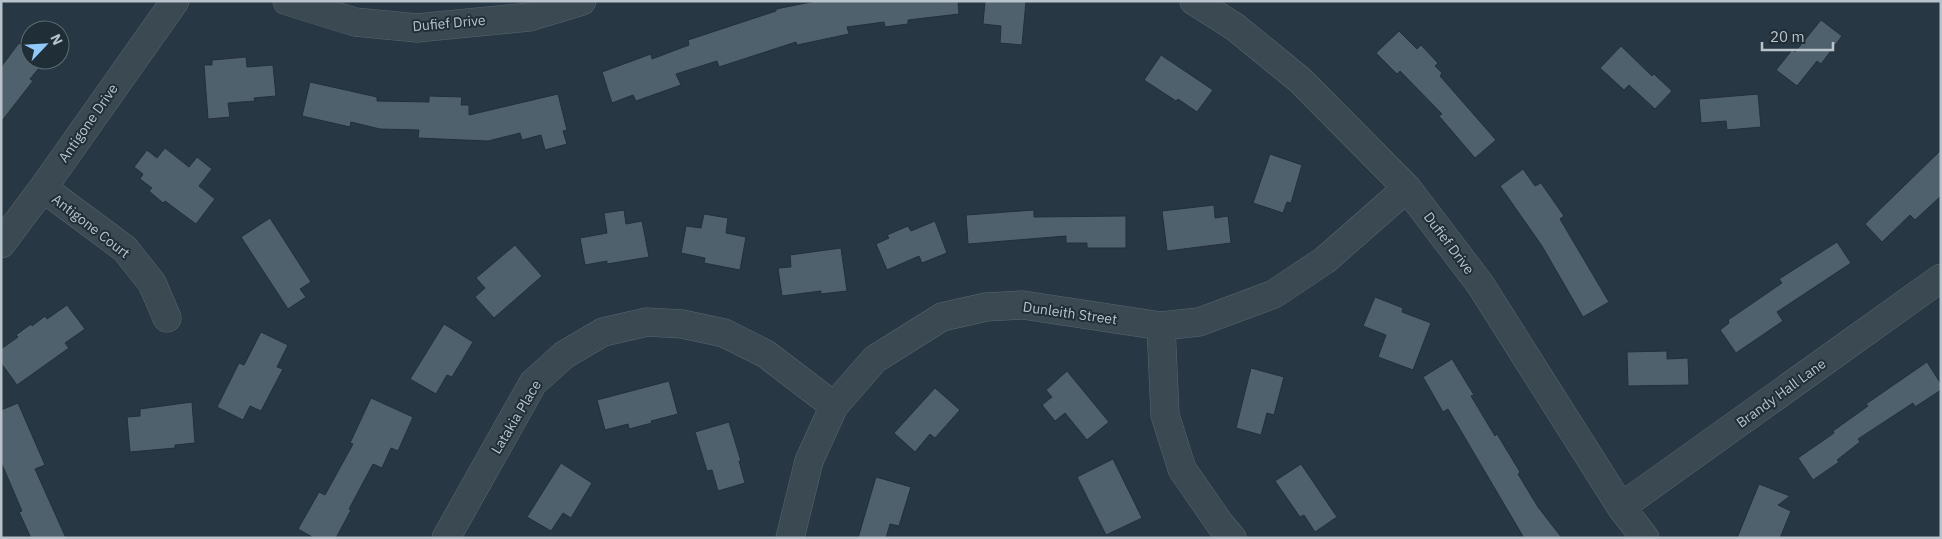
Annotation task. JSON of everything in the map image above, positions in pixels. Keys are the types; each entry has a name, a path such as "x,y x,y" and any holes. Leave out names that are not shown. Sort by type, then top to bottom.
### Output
{"street":[{"name":"Antigone Drive","path":"1,244 43,188 175,1"},
{"name":"Dufief Drive","path":"287,1 355,22 417,28 467,12 529,17 582,1"},
{"name":"Dufief Drive","path":"1194,1 1234,28 1300,80 1408,188 1480,284 1621,507 1645,538"},
{"name":"Antigone Court","path":"43,188 125,249 152,283 167,318"},
{"name":"Dunleith Street","path":"790,538 810,462 834,406 875,359 942,317 986,307 1023,305 1161,326 1198,322 1274,294 1325,260 1408,188"},
{"name":"Brandy Hall Lane","path":"1621,507 1941,278"},
{"name":"Latakia Place","path":"446,538 534,383 564,355 603,332 646,322 682,324 724,333 766,354 834,406"},
{"path":"1161,326 1165,415 1182,469 1220,524 1232,538"}],"building":[{"path":"816,1 958,1 959,14 908,20 908,24 885,27 884,22 847,27 849,34 797,45 796,42 719,67 717,61 676,74 681,85 636,101 633,95 612,103 602,72 651,54 652,59 689,45 688,40 776,11 776,9"},
{"path":"985,1 1026,1 1022,45 1000,43 1001,26 983,24"},
{"path":"1821,20 1842,36 1821,64 1817,61 1797,86 1776,70 1792,50 1795,52"},
{"path":"1399,31 1417,49 1421,45 1438,63 1435,66 1442,73 1440,76 1496,140 1475,158 1439,116 1442,114 1400,71 1397,74 1376,53"},
{"path":"19,43 20,70 37,70 30,79 33,81 1,122 1,67"},
{"path":"1621,46 1652,76 1654,74 1672,91 1655,109 1629,85 1624,90 1600,68"},
{"path":"1161,55 1213,90 1197,112 1144,80"},
{"path":"246,57 247,67 273,65 276,96 254,98 255,101 228,103 230,117 208,119 204,65 212,65 212,60"},
{"path":"310,82 377,97 377,101 429,102 429,96 462,97 461,105 469,105 469,115 558,94 567,130 563,131 567,144 545,150 541,135 522,140 520,133 488,141 418,138 419,130 380,129 351,122 350,127 302,116"},
{"path":"1758,94 1761,127 1727,130 1726,121 1701,123 1699,99"},
{"path":"165,148 189,167 197,157 212,169 199,186 215,199 196,224 165,201 163,203 149,191 152,188 140,179 143,174 134,167 147,150 157,158"},
{"path":"1941,150 1941,196 1915,220 1910,215 1882,242 1865,224"},
{"path":"1270,154 1302,165 1291,203 1287,202 1283,213 1253,203"},
{"path":"1523,169 1535,186 1541,183 1564,216 1560,219 1609,302 1583,317 1542,246 1500,186"},
{"path":"1214,205 1215,218 1228,216 1231,243 1167,251 1162,211"},
{"path":"624,210 626,224 642,221 649,257 607,264 607,261 585,265 580,238 607,233 604,213"},
{"path":"1034,210 1034,217 1126,216 1126,248 1087,248 1087,243 1066,243 1066,236 968,244 966,215"},
{"path":"704,214 728,218 726,233 746,237 740,270 704,263 705,258 681,253 686,226 701,228"},
{"path":"270,218 311,282 300,289 306,297 288,309 241,237"},
{"path":"935,221 947,253 922,263 919,256 887,270 876,244 889,238 887,235 908,226 911,231"},
{"path":"1837,242 1851,263 1777,312 1783,321 1736,353 1720,330 1729,323 1728,320 1782,283 1779,279"},
{"path":"515,245 542,276 494,318 475,297 485,288 476,278"},
{"path":"841,248 847,291 821,294 821,291 782,296 778,268 791,267 790,255"},
{"path":"1375,297 1403,308 1402,312 1431,323 1413,370 1378,357 1386,335 1363,326"},
{"path":"67,305 85,329 65,343 69,348 17,385 1,363 1,349 18,337 16,335 31,324 32,326 45,316 47,319"},
{"path":"444,324 473,342 452,377 447,375 436,394 410,379"},
{"path":"261,332 288,345 277,367 283,369 261,411 250,406 243,420 217,407 239,363 244,365"},
{"path":"1667,351 1667,359 1688,358 1689,385 1628,386 1627,352"},
{"path":"1452,359 1474,395 1471,396 1495,436 1497,434 1520,472 1518,474 1538,507 1562,538 1524,538 1448,409 1443,412 1423,377"},
{"path":"1927,362 1941,384 1941,390 1915,407 1913,403 1858,439 1860,442 1837,460 1839,462 1813,480 1798,458 1868,406 1866,404"},
{"path":"1251,368 1284,377 1274,415 1267,413 1261,435 1236,428"},
{"path":"1067,371 1109,422 1087,440 1065,413 1055,421 1042,405 1052,397 1046,390"},
{"path":"669,381 678,414 629,429 628,424 605,430 597,400"},
{"path":"935,388 960,410 935,438 930,434 915,452 894,433"},
{"path":"371,398 413,417 398,451 391,448 382,468 373,464 336,538 314,538 298,529 319,492 325,495 353,444 350,443"},
{"path":"192,402 195,443 175,445 175,448 130,452 127,417 140,416 140,409"},
{"path":"18,403 45,465 35,469 66,538 31,538 19,512 22,511 1,462 1,410"},
{"path":"729,422 741,461 739,461 745,483 718,491 712,470 707,471 695,432"},
{"path":"1113,459 1142,518 1106,535 1077,477"},
{"path":"561,463 592,483 571,518 563,513 551,531 527,517"},
{"path":"1301,464 1337,517 1315,532 1304,515 1300,517 1275,481"},
{"path":"876,477 911,487 899,526 890,524 886,538 858,538"},
{"path":"1759,484 1790,496 1778,505 1791,511 1780,538 1737,538"}]}
